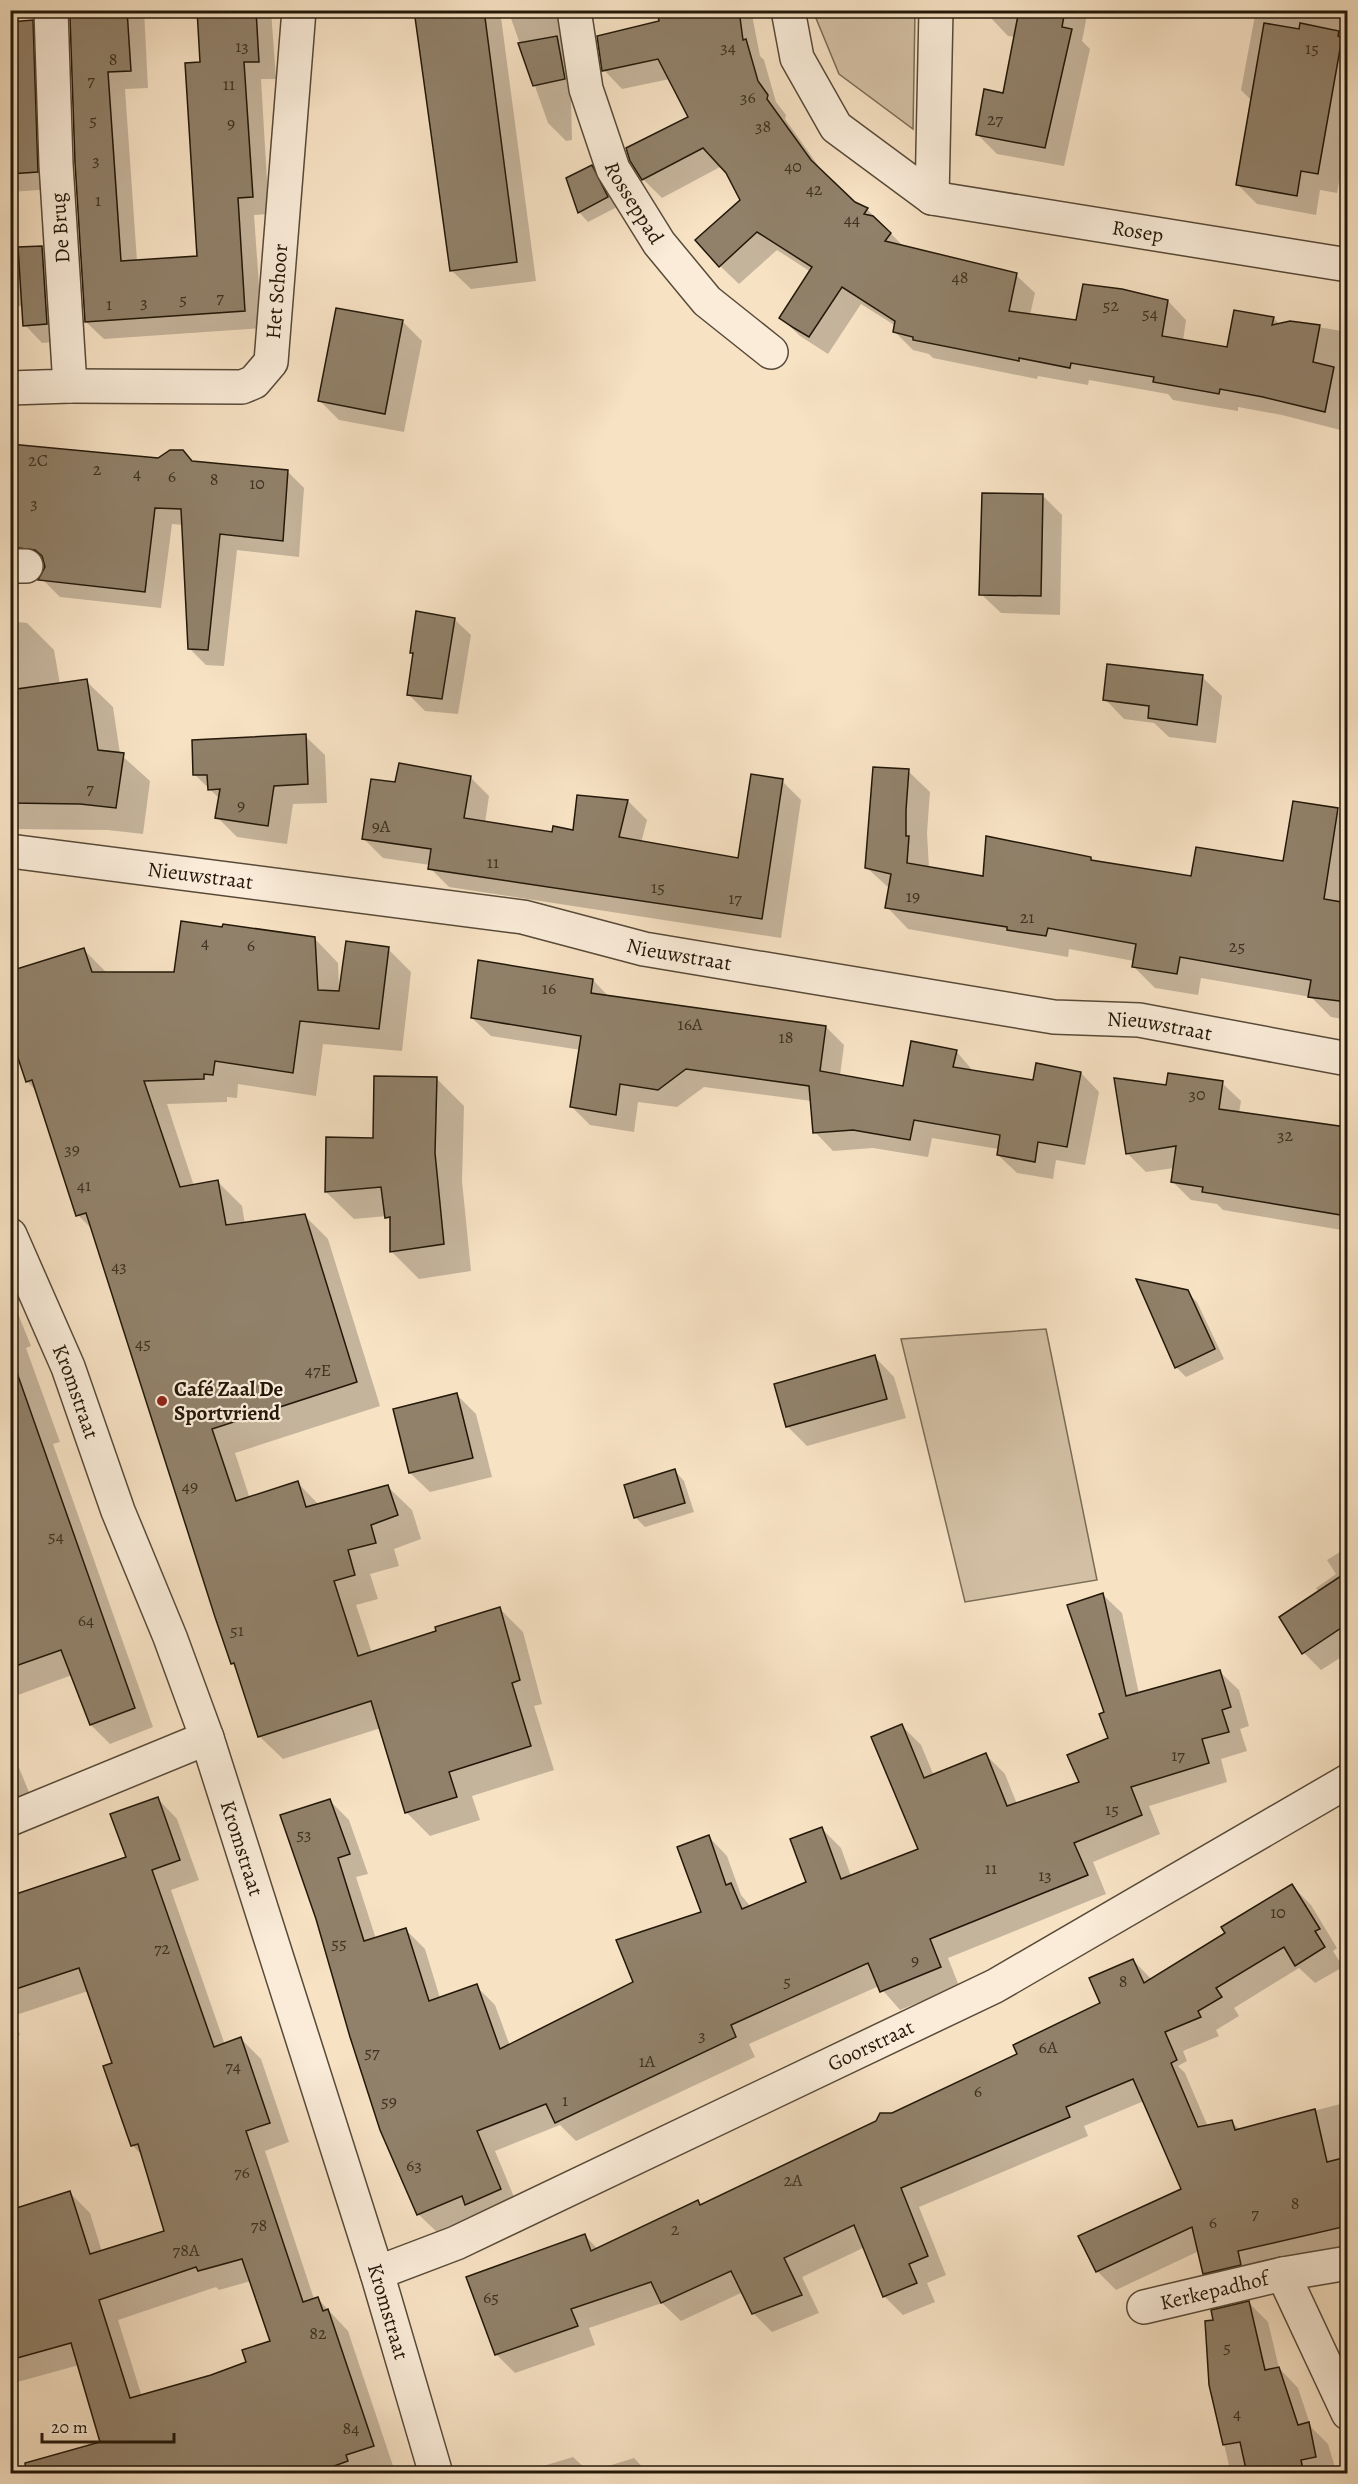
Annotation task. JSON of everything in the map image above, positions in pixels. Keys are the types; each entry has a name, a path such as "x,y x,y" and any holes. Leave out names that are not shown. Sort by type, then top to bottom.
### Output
{"street":[{"name":"De Brug","path":"51,10 56,164 70,386"},
{"name":"Het Schoor","path":"70,386 242,387 254,382 271,362 299,10"},
{"name":"Rosseppad","path":"574,10 586,89 613,169 659,243 707,301 771,352"},
{"name":"Rosep","path":"788,10 797,58 836,127 932,198 1347,259"},
{"path":"932,198 936,10"},
{"path":"10,388 70,386"},
{"name":"Nieuwstraat","path":"10,851 523,917 644,949 1054,1017 1139,1020 1347,1059"},
{"name":"Kromstraat","path":"10,1235 69,1367 118,1511 170,1637 207,1738 377,2273 436,2474"},
{"path":"10,1819 207,1738"},
{"name":"Goorstraat","path":"377,2273 456,2243 995,1986 1347,1781"},
{"name":"Kerkepadhof","path":"1144,2307 1283,2274 1347,2263"},
{"name":"Kerkepadhof","path":"1283,2274 1347,2413"}],"shaded area":[{"path":"813,11 915,11 913,129 839,74"},
{"path":"1046,1329 1097,1580 965,1602 901,1339"}],"building":[{"path":"82,10 127,10 131,71 108,72 121,261 197,256 185,63 200,62 197,10 256,10 259,62 244,62 253,197 238,198 245,311 85,322 75,163 70,17 81,16"},
{"path":"414,10 484,10 517,262 450,271"},
{"path":"657,10 739,10 743,40 746,39 758,81 768,95 767,99 811,160 855,202 868,208 864,214 873,216 891,233 885,241 1017,273 1009,311 1076,320 1083,284 1122,289 1168,300 1162,336 1227,347 1234,310 1274,317 1272,325 1290,321 1320,325 1313,362 1334,367 1325,412 1220,389 1219,394 1153,382 1154,377 1071,363 1070,368 1019,358 1019,361 913,340 913,337 893,332 895,321 842,287 809,337 794,328 779,318 812,267 757,232 719,267 695,240 740,200 726,173 703,148 642,180 630,161 626,148 688,117 658,59 602,71 597,36 659,21"},
{"path":"1019,10 1065,10 1062,27 1072,29 1045,148 976,135 984,89 1003,93"},
{"path":"33,20 38,172 10,174 10,22"},
{"path":"1264,23 1299,29 1300,23 1339,31 1338,36 1342,38 1318,174 1301,171 1297,196 1236,185"},
{"path":"557,36 565,79 533,86 518,43"},
{"path":"592,165 608,197 578,213 566,178"},
{"path":"42,246 47,324 23,326 18,247"},
{"path":"336,308 403,320 385,414 318,401"},
{"path":"10,444 158,458 170,450 183,450 192,461 288,470 283,541 220,534 208,650 188,649 181,509 155,508 145,592 38,580 45,567 42,556 35,550 10,547"},
{"path":"982,493 1043,494 1041,596 979,595"},
{"path":"416,611 455,618 442,699 407,695"},
{"path":"1107,664 1203,675 1197,725 1148,718 1149,706 1103,700"},
{"path":"87,679 98,750 124,753 116,808 80,804 10,803 10,690"},
{"path":"306,734 308,784 274,786 268,826 215,818 220,789 208,790 207,775 193,775 192,740"},
{"path":"399,763 471,776 464,818 552,832 553,826 573,830 577,795 628,800 619,837 738,858 751,774 783,779 762,919 428,869 431,849 362,839 371,779 395,782"},
{"path":"873,767 909,769 906,810 906,836 909,836 907,863 983,876 986,836 1091,857 1091,860 1191,876 1196,847 1283,861 1293,801 1338,808 1324,899 1347,903 1347,1002 1308,997 1311,980 1180,957 1177,974 1132,967 1136,944 1048,928 1046,936 1007,930 1007,927 885,908 891,874 865,868"},
{"path":"181,921 222,927 223,924 315,937 318,990 339,991 346,941 389,947 379,1029 300,1021 293,1073 215,1061 213,1075 204,1074 204,1079 144,1081 180,1187 218,1180 226,1225 305,1214 357,1382 212,1429 236,1501 298,1481 306,1507 388,1485 398,1515 371,1525 376,1543 348,1550 355,1575 334,1581 358,1656 436,1631 435,1627 500,1607 520,1680 512,1683 531,1746 449,1772 457,1797 405,1813 371,1701 258,1737 234,1663 231,1664 215,1617 86,1213 76,1216 32,1080 26,1082 10,1034 10,971 84,948 92,972 174,972"},
{"path":"478,960 593,979 591,993 826,1026 820,1071 903,1086 911,1041 957,1050 953,1067 1033,1080 1036,1063 1081,1072 1067,1147 1038,1142 1035,1162 997,1155 1000,1135 914,1120 910,1140 853,1130 813,1133 809,1086 686,1069 658,1090 620,1084 616,1115 570,1107 581,1036 471,1018"},
{"path":"1168,1073 1223,1081 1219,1109 1346,1127 1342,1171 1347,1172 1347,1216 1202,1192 1203,1187 1171,1182 1176,1146 1126,1154 1114,1078 1166,1085"},
{"path":"374,1076 437,1077 435,1153 444,1244 390,1252 390,1217 385,1218 381,1187 325,1192 326,1137 373,1138"},
{"path":"1136,1279 1188,1290 1215,1349 1175,1368"},
{"path":"875,1355 887,1399 786,1427 774,1384"},
{"path":"16,1370 135,1708 90,1725 61,1650 10,1668 10,1371"},
{"path":"457,1393 473,1458 409,1473 393,1409"},
{"path":"675,1469 685,1503 634,1518 624,1485"},
{"path":"1347,1572 1347,1624 1302,1654 1279,1617"},
{"path":"1103,1593 1126,1696 1220,1670 1231,1707 1222,1710 1229,1732 1202,1739 1209,1763 1131,1787 1142,1815 1074,1843 1088,1875 930,1939 941,1967 880,1992 868,1963 731,2025 736,2037 555,2123 546,2104 477,2131 501,2189 465,2205 462,2196 417,2215 380,2130 316,1919 280,1815 330,1799 350,1854 338,1858 364,1941 406,1928 429,2001 477,1984 500,2049 633,1982 616,1940 701,1912 677,1847 709,1835 726,1885 731,1883 742,1909 806,1882 790,1839 822,1827 841,1879 918,1849 871,1737 902,1724 924,1778 986,1753 1007,1806 1079,1782 1067,1755 1108,1738 1099,1714 1104,1712 1067,1605"},
{"path":"158,1797 180,1860 152,1870 214,2047 241,2037 270,2123 246,2131 303,2302 318,2297 323,2311 328,2309 374,2446 346,2455 348,2461 312,2474 26,2474 25,2463 100,2442 71,2343 10,2360 10,2210 70,2191 90,2254 164,2231 138,2144 131,2146 103,2066 112,2063 79,1968 10,1991 10,1896 126,1857 110,1814","holes":["242,2259 270,2341 242,2350 246,2362 211,2375 130,2398 99,2300 196,2267 198,2271"]},
{"path":"1292,1884 1320,1929 1315,1931 1325,1947 1295,1966 1284,1947 1216,1988 1222,1997 1198,2011 1201,2017 1165,2032 1177,2060 1171,2063 1198,2127 1232,2120 1235,2130 1315,2109 1327,2162 1347,2157 1347,2226 1238,2251 1241,2265 1203,2274 1192,2227 1096,2272 1078,2236 1181,2189 1133,2079 1066,2107 1070,2117 901,2188 928,2256 909,2264 917,2283 883,2297 854,2225 784,2258 802,2295 752,2314 731,2271 661,2303 651,2282 571,2309 578,2326 495,2355 466,2277 585,2234 591,2251 698,2200 700,2205 876,2121 880,2113 892,2113 1017,2054 1013,2045 1100,2003 1089,1978 1133,1959 1144,1983 1225,1933 1221,1927"},
{"path":"1249,2301 1265,2370 1279,2367 1298,2425 1309,2422 1316,2457 1301,2460 1304,2474 1247,2474 1240,2442 1223,2445 1209,2385 1205,2321 1213,2320 1211,2310"}],"place":[{"name":"Café Zaal De Sportvriend","path":"162,1401"}]}
